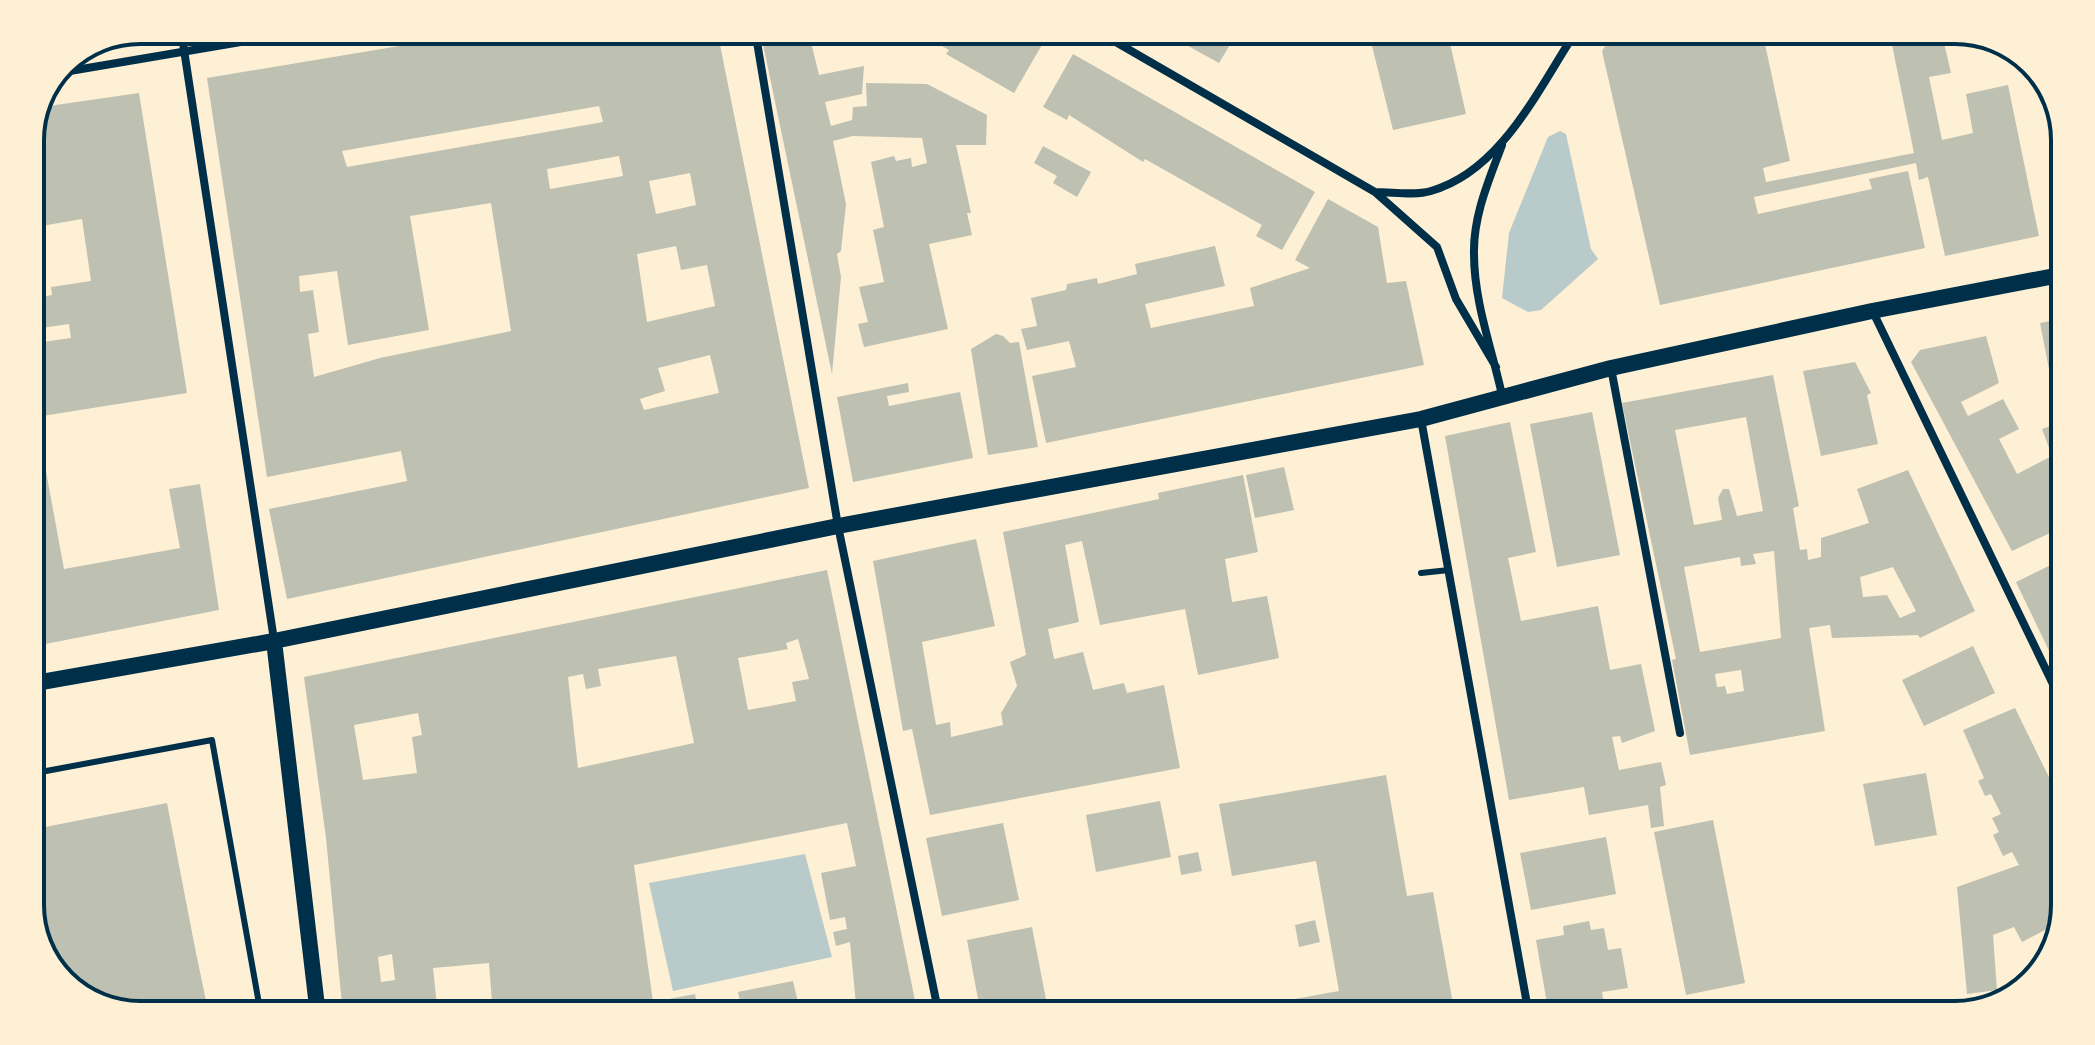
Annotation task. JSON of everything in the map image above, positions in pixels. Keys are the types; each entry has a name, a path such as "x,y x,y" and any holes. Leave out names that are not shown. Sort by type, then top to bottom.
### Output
{"main road":[{"path":"44,682 274,641 838,526 1421,419 1611,368 1872,311 2051,277"},
{"path":"274,641 316,1001"}],"street":[{"path":"183,44 274,641"},
{"path":"75,70 222,44"},
{"path":"757,44 838,526 936,1001"},
{"path":"1119,44 1375,192 1437,247 1456,299 1496,367"},
{"path":"1375,192 1429,192 1468,176 1503,140 1568,44"},
{"path":"1502,395 1478,296 1473,252 1481,204 1503,140"},
{"path":"1872,311 2051,680"},
{"path":"1611,368 1680,733"},
{"path":"1421,419 1526,1001"}],"lane":[{"path":"1421,573 1449,570"},
{"path":"44,771 212,740 259,1001"}],"shaded area":[{"path":"1560,131 1566,134 1591,249 1598,259 1541,310 1528,312 1502,298 1509,233 1548,137"},
{"path":"805,854 832,957 673,991 649,883"}],"building":[{"path":"411,44 720,44 809,488 287,599 269,509 407,481 401,451 267,477 207,78","holes":["599,106 603,122 347,167 342,151","619,156 623,176 550,189 547,169","690,173 696,205 656,214 649,181","491,203 511,331 380,358 314,377 308,334 319,332 313,290 300,292 299,276 337,271 348,345 429,330 410,216","676,246 681,270 707,265 715,306 647,322 637,254","710,355 719,393 644,410 640,399 665,391 658,368"]},
{"path":"763,44 811,44 819,75 864,66 862,94 825,102 831,126 852,120 853,107 867,106 866,83 927,84 987,115 986,145 956,145 971,213 967,213 972,235 929,244 948,329 864,347 858,324 868,322 859,287 884,282 873,230 884,227 871,162 894,156 896,161 911,158 912,167 927,163 922,138 853,136 833,141 846,204 841,251 837,254 841,277 832,374"},
{"path":"938,44 1043,44 1014,93 946,54 949,50"},
{"path":"1184,44 1231,44 1219,63"},
{"path":"1372,44 1450,44 1466,114 1393,130"},
{"path":"1607,44 1765,44 1790,161 1763,168 1766,182 1914,153 1892,44 1944,44 1951,73 1929,77 1942,140 1973,133 1966,94 2008,85 2039,236 1945,256 1928,177 1919,180 1916,163 1754,197 1758,214 1872,189 1869,179 1908,171 1925,248 1660,305 1602,51"},
{"path":"1073,54 1315,192 1282,250 1256,236 1262,225 1145,159 1143,162 1069,115 1067,120 1043,107"},
{"path":"139,93 187,393 44,416 44,342 71,338 69,324 44,328 44,296 52,295 51,287 91,281 82,219 44,226 44,133 51,106"},
{"path":"1043,146 1091,172 1077,197 1053,183 1057,176 1034,163"},
{"path":"1328,199 1378,227 1387,283 1406,281 1424,365 1046,443 1032,376 1076,367 1069,341 1027,350 1021,329 1037,326 1031,298 1066,290 1067,284 1097,278 1098,284 1137,274 1135,264 1215,246 1225,286 1145,304 1151,328 1254,306 1250,288 1310,268 1295,260"},
{"path":"2051,321 2051,380 2040,323"},
{"path":"996,334 1010,343 1019,342 1038,447 988,455 971,349"},
{"path":"1986,336 1999,383 1961,402 1968,416 2003,399 2019,429 1999,439 2017,474 2051,457 2051,533 2012,551 1911,362 1920,350"},
{"path":"1855,362 1871,393 1867,395 1878,444 1821,456 1803,371"},
{"path":"1773,375 1799,506 1793,508 1800,550 1807,549 1808,560 1821,557 1821,538 1869,523 1857,489 1908,470 1975,611 1920,638 1918,635 1832,638 1830,625 1809,628 1825,731 1690,755 1672,660 1676,659 1622,403","holes":["1746,417 1763,511 1737,516 1729,489 1723,489 1718,498 1722,520 1694,525 1675,430","1774,551 1781,638 1700,652 1684,567 1740,557 1741,566 1756,564 1753,554","1893,567 1916,611 1900,618 1887,595 1863,597 1860,577","1741,670 1744,691 1727,694 1725,686 1717,687 1715,674"]},
{"path":"908,383 909,392 887,396 889,406 960,392 973,458 853,482 837,397"},
{"path":"1592,412 1620,555 1557,567 1530,424"},
{"path":"1510,422 1536,552 1508,558 1521,621 1598,606 1610,670 1641,664 1655,731 1622,743 1620,736 1612,737 1619,770 1661,762 1666,785 1660,787 1664,826 1651,828 1648,805 1589,815 1584,787 1509,800 1445,436"},
{"path":"2051,426 2051,453 2042,429"},
{"path":"44,460 64,569 180,548 169,489 200,484 219,610 44,644"},
{"path":"1284,467 1294,510 1255,518 1246,475"},
{"path":"1243,475 1258,552 1225,559 1232,602 1267,596 1279,658 1198,675 1185,609 1100,625 1082,541 1065,545 1079,622 1048,629 1054,659 1083,652 1093,690 1124,683 1127,693 1164,685 1180,768 930,815 912,729 903,731 873,561 976,539 995,626 922,642 936,725 950,722 951,737 1003,725 1001,713 1017,686 1010,662 1026,655 1003,532 1159,499 1158,493"},
{"path":"2051,565 2051,655 2016,582"},
{"path":"827,570 915,1001 856,1001 850,942 836,946 833,932 847,929 845,917 830,920 821,873 856,866 847,823 634,865 653,1001 492,1001 489,963 433,968 437,1001 342,1001 326,838 304,677","holes":["798,639 809,679 792,682 796,701 748,710 738,658 788,649 786,643","676,656 694,743 578,768 568,677 583,674 586,689 601,686 598,669","418,713 422,735 412,737 417,773 363,780 354,725","392,954 395,980 381,982 378,957"]},
{"path":"1973,646 1995,693 1924,726 1902,680"},
{"path":"2015,708 2051,781 2051,905 2048,929 2022,942 2014,927 1993,935 1997,990 1967,994 1957,887 2019,865 2012,852 2003,856 1993,835 1999,832 1992,818 2001,814 1991,794 1985,796 1978,781 1984,778 1963,730"},
{"path":"1926,773 1937,835 1875,846 1863,784"},
{"path":"1386,775 1407,896 1433,892 1452,1001 1289,1001 1339,991 1316,861 1232,876 1219,804"},
{"path":"1160,801 1171,857 1096,872 1086,815"},
{"path":"167,803 206,1001 121,999 97,991 68,968 54,948 46,924 44,827"},
{"path":"1713,820 1745,983 1686,995 1654,832"},
{"path":"1003,823 1019,900 942,916 926,838"},
{"path":"1606,837 1616,894 1531,910 1520,853"},
{"path":"1198,852 1202,871 1181,875 1178,856"},
{"path":"1315,920 1320,942 1299,947 1295,925"},
{"path":"1589,921 1591,930 1604,928 1608,950 1621,948 1628,988 1602,992 1604,1001 1547,1001 1536,940 1564,935 1563,926"},
{"path":"1032,927 1046,1001 978,1001 967,940"},
{"path":"793,981 798,1001 740,1001 738,992"},
{"path":"695,994 696,1001 658,1001"}]}
